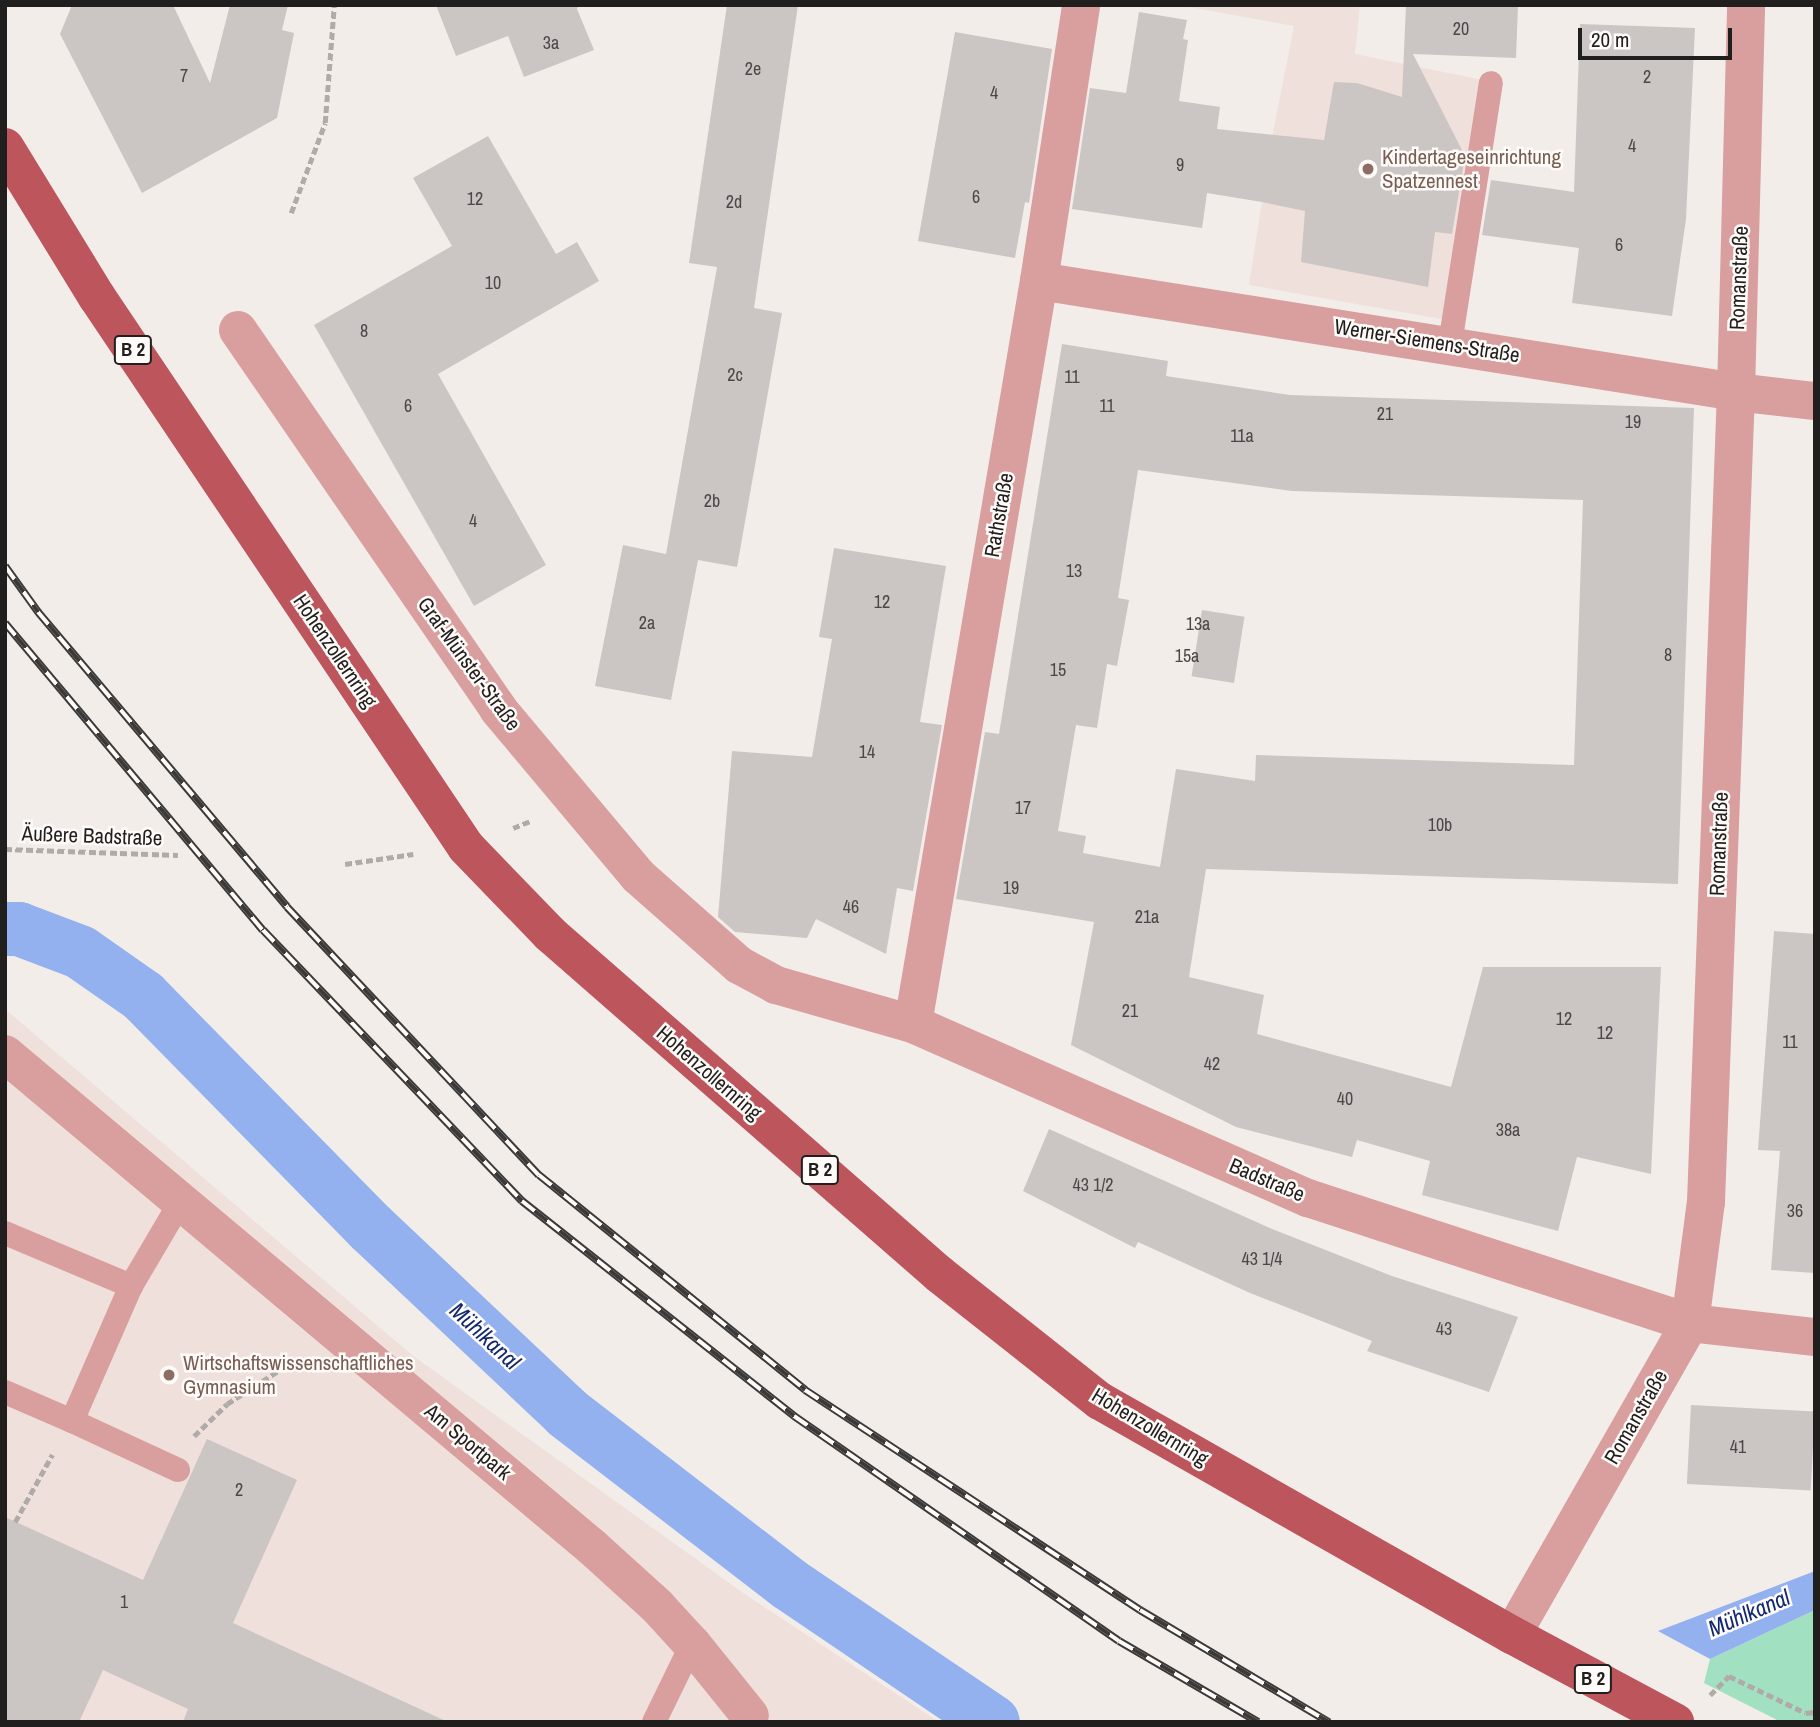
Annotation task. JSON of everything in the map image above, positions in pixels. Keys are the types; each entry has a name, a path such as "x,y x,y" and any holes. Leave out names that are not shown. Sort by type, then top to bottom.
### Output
{"main road":[{"name":"Hohenzollernring","path":"5,147 97,297 466,846 550,934 939,1274 1100,1401 1512,1635 1688,1713"}],"street":[{"name":"Rathstraße","path":"913,1024 1039,281 1081,5"},
{"name":"Romanstraße","path":"1512,1635 1690,1323 1706,1202 1736,392 1746,5"},
{"name":"Werner-Siemens-Straße","path":"1039,281 1450,344 1736,392 1815,401"},
{"name":"Graf-Münster-Straße","path":"238,330 498,709 638,876 739,965"},
{"name":"Badstraße","path":"739,965 776,985 913,1024 1308,1198 1690,1323 1815,1337"},
{"name":"Am Sportpark","path":"5,1054 592,1547 657,1606 692,1644 750,1716"}],"lane":[{"path":"1450,344 1491,83"},
{"path":"72,1421 131,1286 181,1201"},
{"path":"5,1233 131,1286"},
{"path":"5,1392 174,1468"},
{"path":"654,1722 692,1644"}],"path":[{"path":"291,213 325,123 334,5"},
{"path":"345,864 466,846"},
{"name":"Äußere Badstraße","path":"5,849 178,855"},
{"path":"174,1468 197,1432 227,1404 337,1332"},
{"path":"15,1522 72,1421"},
{"path":"1688,1713 1729,1676 1806,1713 1815,1712"}],"shaded area":[{"name":"Kindertageseinrichtung Spatzennest","path":"1178,5 1360,5 1355,54 1483,80 1447,320 1249,285 1272,137 1294,26"},
{"name":"Wirtschaftswissenschaftliches Gymnasium","path":"5,1009 412,1355 746,1595 939,1722 5,1722"}],"green space":[{"path":"1815,1610 1815,1722 1781,1722 1704,1683 1710,1659"}],"water":[{"path":"1815,1571 1815,1610 1710,1659 1658,1631"}],"building":[{"path":"72,5 173,5 210,83 230,5 288,5 282,30 294,33 277,118 142,193 60,34"},
{"path":"436,5 579,5 577,9 594,50 524,77 508,36 456,56"},
{"path":"727,5 798,5 754,308 782,313 737,567 687,558 698,560 671,700 595,686 623,545 666,554 717,267 689,263"},
{"path":"1406,5 1518,5 1516,58 1413,54 1465,156 1452,234 1435,232 1428,287 1301,262 1305,211 1207,193 1202,228 1072,209 1090,88 1126,93 1139,12 1187,20 1183,39 1188,40 1179,101 1220,107 1217,129 1324,140 1334,82 1357,83 1402,97"},
{"path":"1580,24 1695,28 1686,219 1672,316 1572,303 1579,248 1482,235 1491,180 1574,192"},
{"path":"955,32 1052,49 1029,203 1025,202 1015,258 918,241"},
{"path":"488,136 556,254 577,242 599,281 438,374 546,565 474,606 314,325 452,246 413,178"},
{"path":"1062,344 1168,361 1166,376 1290,395 1694,408 1678,884 1206,869 1189,977 1264,995 1257,1034 1451,1087 1483,967 1661,967 1651,1174 1577,1157 1558,1231 1422,1195 1430,1161 1357,1140 1352,1157 1236,1127 1071,1045 1094,922 956,899 985,732 999,734","holes":["1138,470 1292,491 1583,500 1574,765 1256,755 1255,781 1176,769 1160,867 1083,853 1086,836 1058,831 1076,725 1097,728 1107,664 1117,666 1129,600 1118,598"]},
{"path":"834,548 946,566 920,722 942,725 913,891 897,888 886,954 816,919 807,938 735,932 718,917 732,751 812,757 832,639 819,637"},
{"path":"1202,610 1244,617 1234,683 1192,676"},
{"path":"1774,931 1815,934 1815,1273 1771,1270 1780,1151 1758,1150"},
{"path":"1049,1129 1272,1229 1392,1276 1518,1317 1489,1392 1367,1351 1372,1341 1250,1293 1138,1242 1135,1248 1023,1191"},
{"path":"1691,1405 1815,1411 1811,1490 1687,1484"},
{"path":"207,1439 297,1480 233,1623 448,1722 183,1722 188,1709 103,1670 79,1722 5,1722 5,1517 143,1580"}],"waterway":[{"name":"Mühlkanal","path":"5,929 19,929 80,952 143,996 371,1228 567,1413 789,1584 993,1722"}],"railway":[{"path":"5,566 38,612 287,907 539,1175 805,1390 1140,1610 1329,1722"},
{"path":"5,623 263,930 522,1201 794,1416 1119,1641 1258,1722"}],"place":[{"name":"Kindertageseinrichtung Spatzennest","path":"1368,169"},
{"name":"Wirtschaftswissenschaftliches Gymnasium","path":"169,1375"}]}
